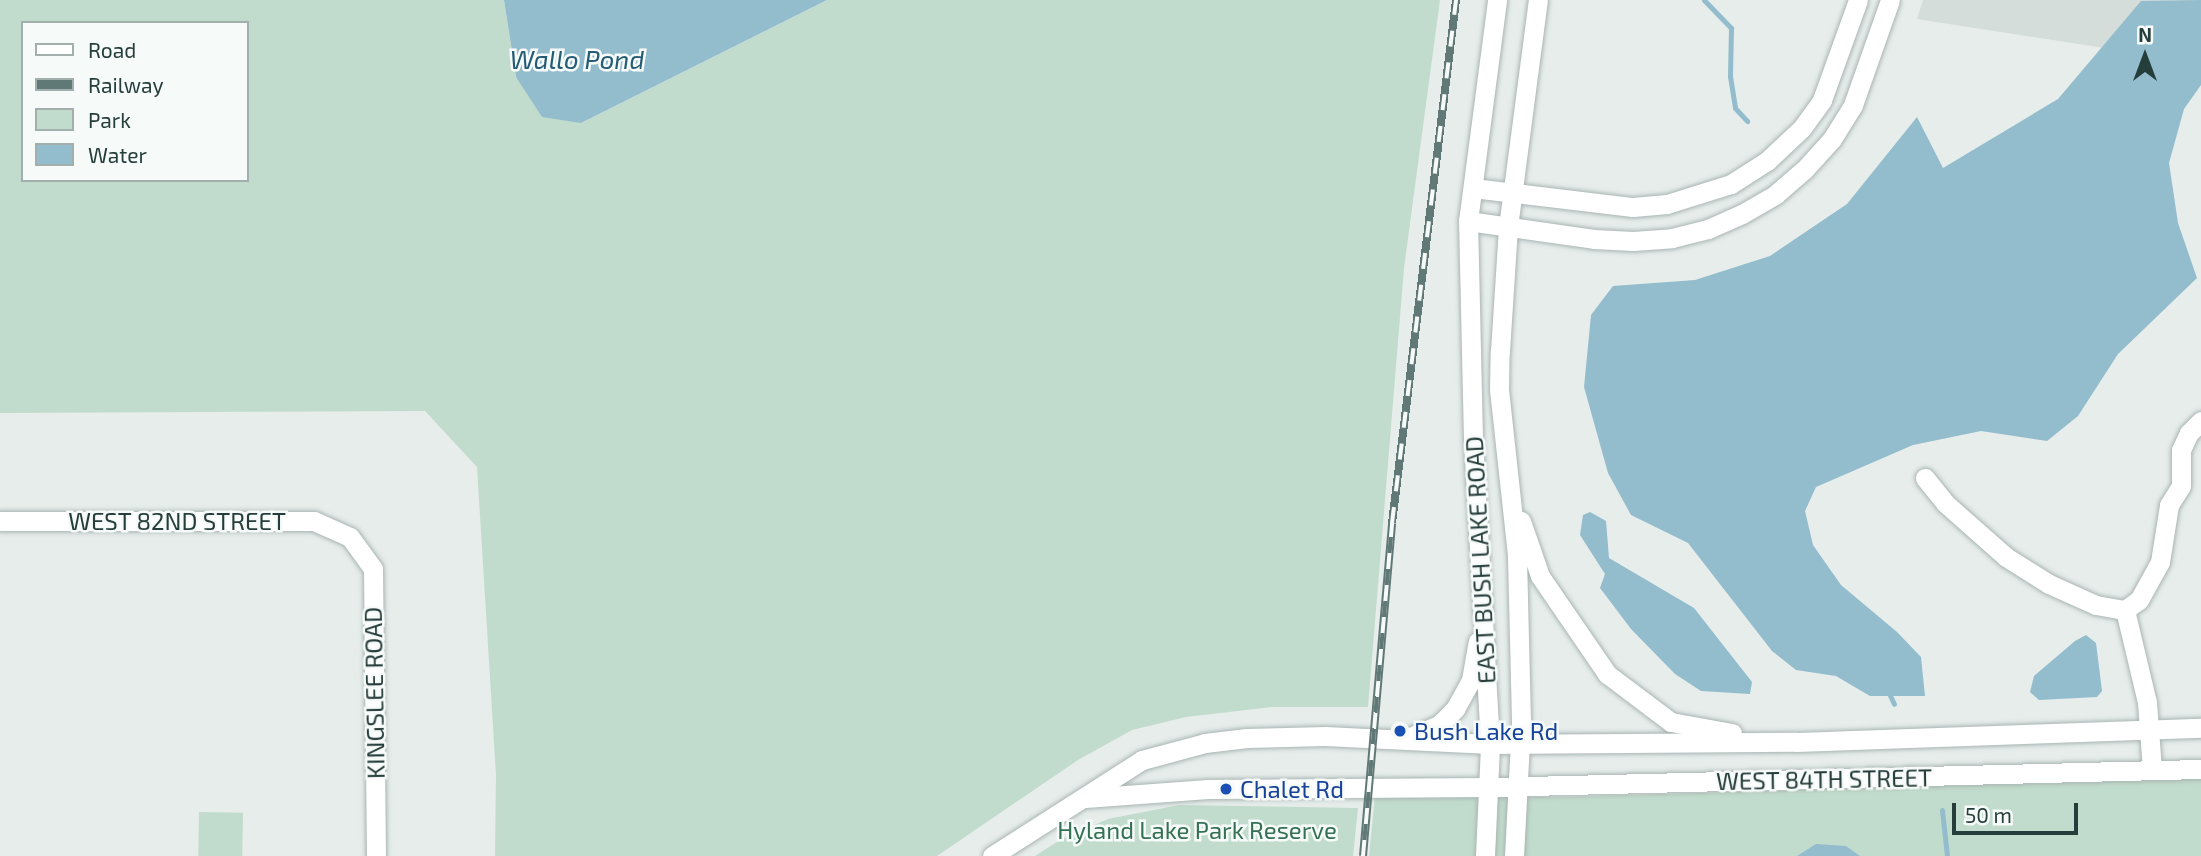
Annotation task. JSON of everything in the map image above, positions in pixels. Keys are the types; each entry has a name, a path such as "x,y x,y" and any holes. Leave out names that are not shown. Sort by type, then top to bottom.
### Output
{"street":[{"name":"EAST BUSH LAKE ROAD","path":"1485,856 1490,744 1473,439 1468,221 1497,0"},
{"name":"EAST BUSH LAKE ROAD","path":"1514,856 1520,744 1517,555 1499,390 1508,227 1538,0"},
{"path":"1473,188 1633,207 1667,204 1731,184 1767,161 1802,128 1822,100 1858,0"},
{"path":"1468,221 1594,239 1633,241 1672,238 1707,229 1742,214 1776,194 1804,170 1832,139 1853,105 1890,0"},
{"path":"1925,478 1945,503 2006,557 2049,584 2096,605 2125,610 2139,600 2160,562 2169,505 2181,486 2181,450 2189,433 2201,421"},
{"path":"1513,500 1540,576 1607,674 1650,710 1671,722 1796,742"},
{"name":"WEST 82ND STREET","path":"0,521 314,522 350,537"},
{"name":"KINGSLEE ROAD","path":"350,537 373,569 376,856"},
{"path":"1403,740 1439,725 1463,696 1471,680 1484,607"},
{"path":"2125,610 2147,702 2152,771"},
{"name":"WEST 84TH STREET","path":"1490,744 1796,742 2201,728"},
{"path":"992,856 1142,760 1205,744 1292,736 1490,744"},
{"name":"WEST 84TH STREET","path":"1489,787 2201,769"},
{"path":"1084,798 1208,789 1489,787"}],"shaded area":[{"path":"1923,0 2201,0 2201,63 1917,19"}],"green space":[{"path":"0,0 504,0 516,78 581,123 827,0 1440,0 1404,268 1368,707 1272,707 1186,717 1132,730 1078,760 937,856 495,856 496,775 477,467 425,411 0,413"},
{"path":"2201,778 2201,856 1369,856 1375,796 1566,797"},
{"name":"Hyland Lake Park Reserve","path":"1179,805 1358,808 1353,856 1035,856 1060,840 1108,819"},
{"path":"199,812 243,813 242,856 198,856"}],"water":[{"name":"Wallo Pond","path":"504,0 827,0 581,123 542,117 516,77"},
{"path":"2201,0 2201,85 2184,109 2169,163 2178,223 2197,278 2118,354 2078,416 2047,441 1981,431 1913,445 1816,487 1805,511 1813,545 1841,585 1897,632 1921,657 1925,696 1870,696 1836,676 1796,670 1772,651 1688,543 1631,515 1608,473 1584,387 1591,315 1613,286 1695,280 1770,256 1847,204 1917,117 1943,168 2058,99 2141,1"},
{"path":"1590,512 1606,521 1609,558 1694,608 1752,682 1750,694 1701,691 1675,674 1631,629 1600,588 1605,574 1580,535 1583,515"},
{"path":"2086,635 2096,643 2102,691 2097,697 2039,700 2030,692 2034,676"},
{"path":"1816,844 1846,846 1860,856 1797,856"}],"waterway":[{"path":"1704,0 1731,28 1730,76 1735,108 1747,121"},
{"path":"1888,691 1894,704"},
{"path":"1942,810 1947,856"}],"railway":[{"path":"1363,856 1392,523 1456,0"}],"place":[{"name":"Bush Lake Rd","path":"1400,731"},
{"name":"Chalet Rd","path":"1226,789"}]}
